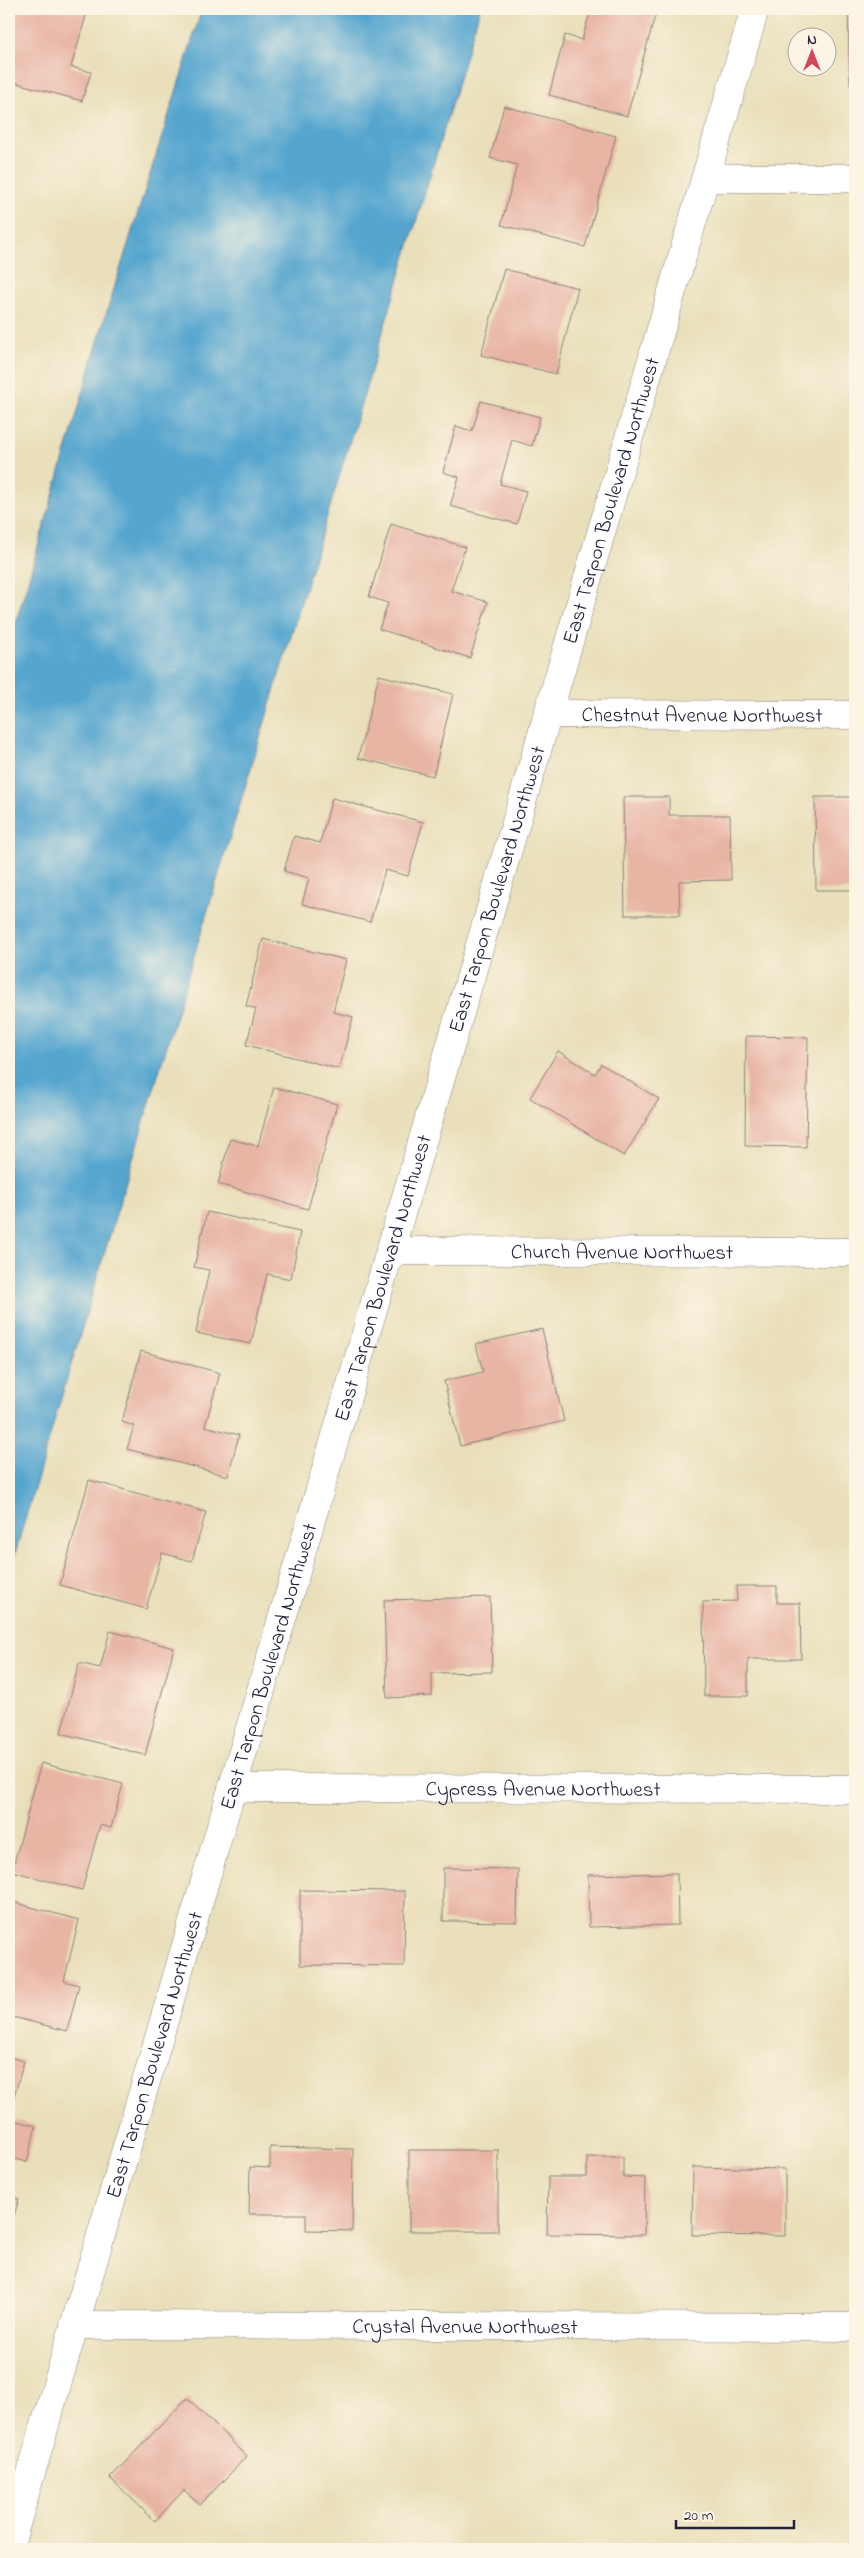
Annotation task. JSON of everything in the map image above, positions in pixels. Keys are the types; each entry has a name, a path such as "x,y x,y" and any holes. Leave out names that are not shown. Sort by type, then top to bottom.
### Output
{"street":[{"name":"East Tarpon Boulevard Northwest","path":"9,2548 756,9"},
{"path":"706,178 855,178"},
{"name":"Chestnut Avenue Northwest","path":"548,714 855,715"},
{"name":"Church Avenue Northwest","path":"390,1251 855,1252"},
{"name":"Cypress Avenue Northwest","path":"232,1788 855,1789"},
{"name":"Crystal Avenue Northwest","path":"74,2325 855,2326"}],"water":[{"path":"202,9 480,9 9,1574 9,646 106,314"}],"building":[{"path":"9,9 88,9 71,67 91,72 82,101 9,81"},
{"path":"591,9 657,9 627,116 549,95 565,35 582,40"},
{"path":"848,9 855,9 855,85 850,85"},
{"path":"504,106 616,136 585,247 501,225 517,165 490,158"},
{"path":"504,269 578,288 556,374 481,355"},
{"path":"481,401 540,417 532,446 512,440 500,484 526,491 517,524 450,506 459,477 443,472 456,426 472,431"},
{"path":"852,522 855,523 855,616 851,616"},
{"path":"391,524 465,547 451,591 488,602 470,658 379,629 388,603 369,597"},
{"path":"379,675 453,694 433,776 358,758"},
{"path":"623,797 669,797 669,815 730,815 731,880 679,881 680,915 625,915"},
{"path":"815,797 855,797 855,890 816,890"},
{"path":"332,798 423,822 408,876 385,870 370,922 302,904 309,878 284,871 294,836 320,843"},
{"path":"263,939 346,960 333,1012 353,1017 339,1069 246,1045 256,1009 246,1006"},
{"path":"746,1036 808,1037 806,1147 745,1146"},
{"path":"558,1051 595,1074 601,1064 659,1099 624,1156 530,1098"},
{"path":"274,1087 337,1104 308,1209 218,1184 230,1139 258,1146"},
{"path":"207,1212 300,1232 291,1279 267,1274 251,1344 196,1333 209,1270 194,1267"},
{"path":"542,1329 564,1421 460,1446 444,1381 483,1372 476,1344"},
{"path":"141,1351 220,1373 205,1426 239,1435 228,1476 127,1449 134,1426 122,1422"},
{"path":"89,1480 206,1512 192,1561 162,1553 146,1609 60,1585"},
{"path":"736,1586 777,1586 777,1603 800,1603 801,1659 748,1659 748,1696 704,1696 703,1602 737,1601"},
{"path":"490,1597 492,1672 432,1673 432,1696 387,1698 384,1600"},
{"path":"854,1629 855,1692 853,1692"},
{"path":"110,1631 174,1648 145,1755 61,1733 79,1663 100,1668"},
{"path":"41,1763 123,1784 111,1828 100,1825 82,1890 12,1871"},
{"path":"443,1868 518,1869 517,1922 443,1921"},
{"path":"677,1873 678,1925 589,1927 588,1875"},
{"path":"300,1890 405,1891 404,1966 300,1965"},
{"path":"9,1901 79,1920 64,1981 79,1985 67,2031 9,2016"},
{"path":"9,2057 24,2061 9,2115"},
{"path":"9,2119 36,2126 27,2162 9,2157"},
{"path":"270,2147 353,2149 352,2231 306,2230 306,2214 249,2214 250,2167 270,2168"},
{"path":"409,2150 498,2150 498,2231 409,2231"},
{"path":"587,2157 623,2157 623,2177 645,2178 644,2235 547,2234 548,2177 587,2177"},
{"path":"693,2167 785,2169 785,2236 692,2235"},
{"path":"9,2196 19,2199 9,2232"},
{"path":"187,2398 247,2456 200,2505 184,2490 155,2521 110,2478"}]}
